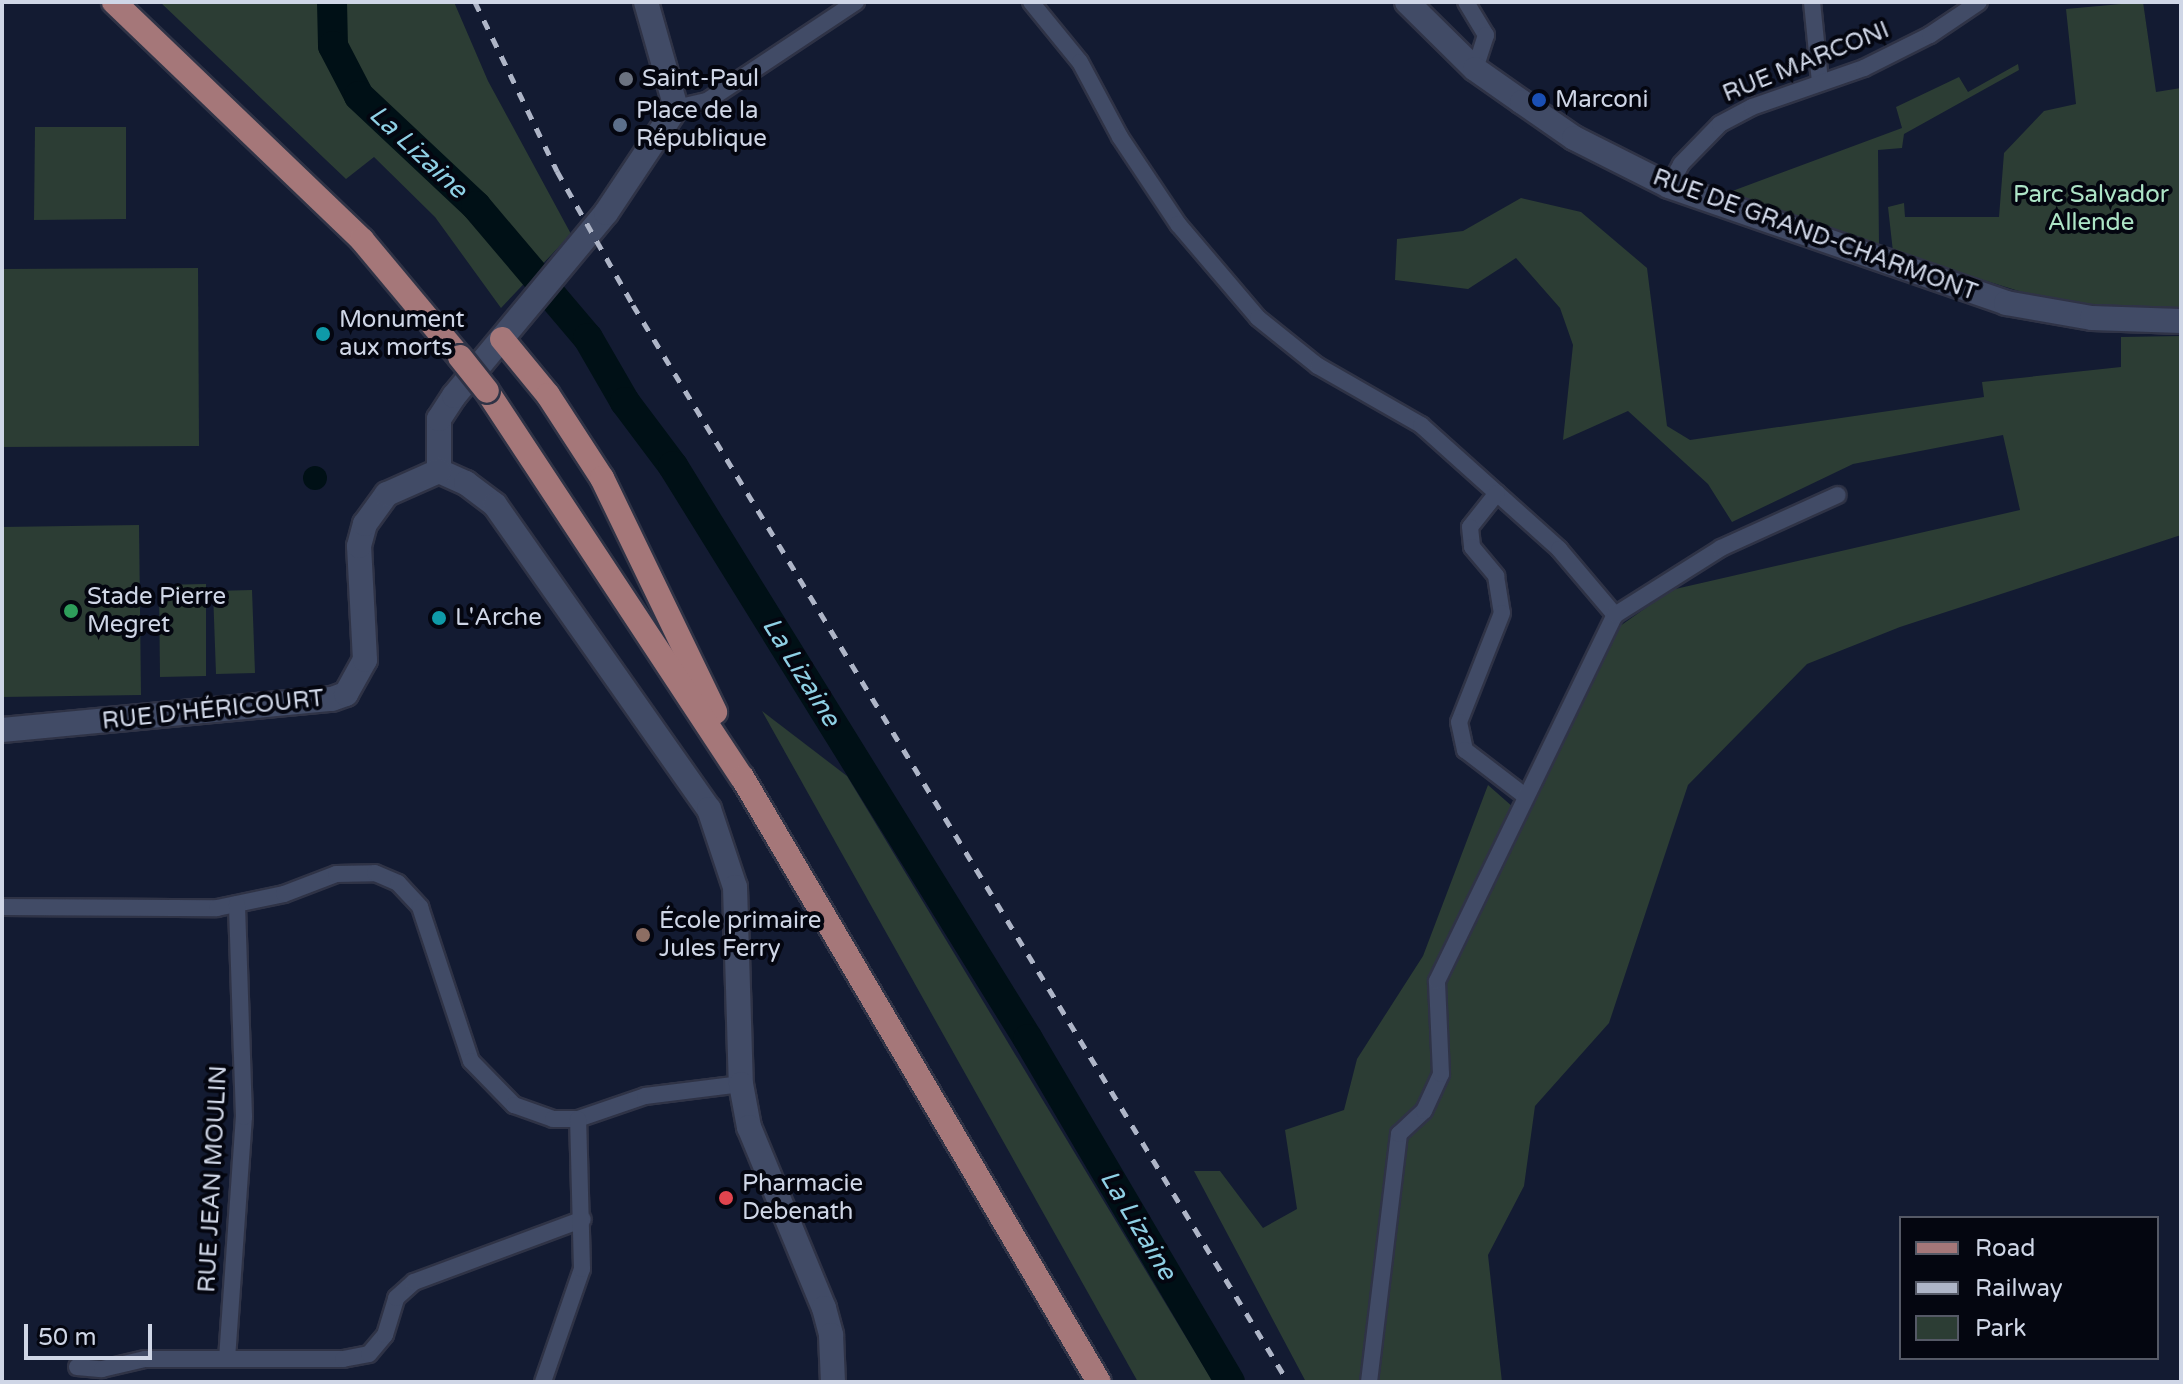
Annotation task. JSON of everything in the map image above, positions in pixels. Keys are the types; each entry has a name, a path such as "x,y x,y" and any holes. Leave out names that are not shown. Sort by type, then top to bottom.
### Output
{"main road":[{"path":"114,2 362,240 460,357 475,387 742,777 1099,1382"},
{"path":"507,332 602,478 742,777"}],"street":[{"path":"646,2 676,108"},
{"path":"833,1382 831,1335 824,1308 749,1127 741,1084 735,887 709,809 495,505 466,483 439,471 439,419 475,387 507,332 575,250 676,108 707,101 856,2"},
{"path":"1031,2 1080,62 1120,137 1178,224 1258,318 1318,366 1421,425 1559,549 1615,615"},
{"name":"RUE DE GRAND-CHARMONT","path":"1407,2 1475,69 1574,138 1669,186 2006,303 2092,318 2181,321"},
{"path":"1466,2 1486,35 1475,69"},
{"path":"1812,2 1820,82"},
{"name":"RUE MARCONI","path":"1669,186 1681,164 1720,124 1904,48 1979,2"},
{"name":"RUE D'HÉRICOURT","path":"2,730 332,699 346,694 365,660 359,546 365,524 387,494 439,471"},
{"path":"1497,493 1470,527 1472,547 1496,576 1502,613 1459,722 1465,750 1525,796"},
{"path":"1369,1382 1399,1134 1424,1111 1441,1074 1437,981 1615,615 1721,548 1838,495"},
{"path":"2,907 82,903 184,911 237,904 349,871 375,873 398,883 420,907 471,1061 484,1079 514,1105 553,1119 578,1119 645,1096 741,1084"},
{"name":"RUE JEAN MOULIN","path":"227,1359 244,1117 237,904"},
{"path":"543,1382 572,1309 582,1269 578,1119"},
{"path":"77,1367 102,1369 145,1359 369,1354 385,1335 396,1298 414,1282 583,1219"}],"green space":[{"path":"160,2 454,2 488,81 571,234 501,308 435,217 374,157 346,179"},
{"name":"Parc Salvador Allende","path":"2143,2 2156,92 2181,88 2181,308 2103,308 2022,292 1893,252 1888,207 1904,203 1905,217 1999,217 2004,153 2044,111 2076,104 2066,9"},
{"path":"2018,64 2019,70 1904,134 1902,148 1878,150 1879,245 1727,193 1902,128 1896,107 1959,77 1968,92"},
{"path":"35,127 126,127 126,219 34,220"},
{"path":"1521,198 1581,212 1647,268 1667,426 1690,440 1984,397 1982,382 2121,367 2121,337 2181,336 2181,535 1900,627 1807,664 1688,785 1609,1023 1535,1106 1524,1186 1488,1255 1502,1382 1306,1382 1194,1171 1220,1171 1263,1228 1297,1209 1285,1130 1344,1110 1357,1059 1423,956 1488,785 1522,815 1613,631 1671,590 2020,510 2003,435 1853,464 1732,522 1708,484 1628,411 1563,440 1573,345 1560,308 1516,258 1468,289 1395,280 1397,239 1463,231"},
{"path":"198,268 199,446 2,447 2,269"},
{"name":"Stade Pierre Megret","path":"139,525 141,695 2,697 2,527"},
{"path":"206,584 206,676 160,677 159,585"},
{"path":"252,590 255,673 216,674 213,591"},
{"path":"762,711 847,776 1213,1382 1138,1382"}],"shaded area":[{"path":"310,466 320,466 327,473 327,483 320,490 310,490 303,483 303,473"}],"waterway":[{"name":"La Lizaine","path":"332,2 333,46 359,96 476,206 588,338 625,402 673,466 1028,1039 1230,1382"}],"railway":[{"path":"475,2 557,171 633,305 1288,1382"}],"place":[{"name":"Saint-Paul","path":"626,79"},
{"name":"Marconi","path":"1539,100"},
{"name":"Place de la République","path":"620,125"},
{"name":"Monument aux morts","path":"323,334"},
{"name":"Stade Pierre Megret","path":"71,611"},
{"name":"L'Arche","path":"439,618"},
{"name":"École primaire Jules Ferry","path":"643,935"},
{"name":"Pharmacie Debenath","path":"726,1198"}]}
